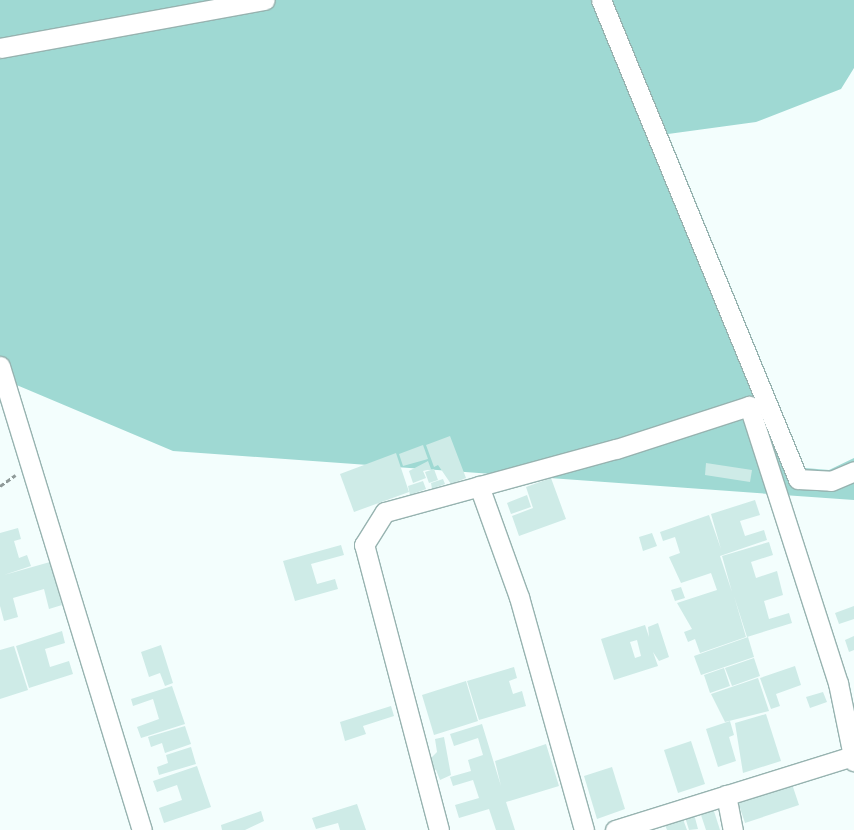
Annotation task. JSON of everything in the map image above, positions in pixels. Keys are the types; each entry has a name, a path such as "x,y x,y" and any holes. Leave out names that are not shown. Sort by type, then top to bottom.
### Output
{"street":[{"path":"0,48 266,0"},
{"path":"601,0 798,479 831,481 854,470"},
{"path":"0,366 142,830"},
{"path":"439,830 364,545 385,512 749,406 838,683 853,758 615,830"},
{"path":"479,486 519,597 584,830"},
{"path":"726,796 733,830"}],"shaded area":[{"path":"0,0 854,0 854,68 841,89 756,122 668,134 805,468 829,470 854,458 854,500 173,451 0,378"}],"building":[{"path":"450,436 466,478 451,484 438,465 434,467 426,445"},
{"path":"423,445 428,459 403,466 399,454"},
{"path":"396,453 409,492 354,512 340,474"},
{"path":"428,461 431,469 423,471 426,478 413,483 409,471"},
{"path":"706,463 752,470 750,482 705,475"},
{"path":"434,469 438,480 429,483 425,472"},
{"path":"551,478 566,519 519,536 512,516 533,508 526,487"},
{"path":"443,479 445,484 432,489 431,483"},
{"path":"423,481 426,489 410,495 408,486"},
{"path":"527,495 531,507 511,514 507,503"},
{"path":"755,500 760,515 740,521 745,536 764,530 767,540 720,556 732,592 722,556 769,542 773,555 751,562 756,578 777,571 783,595 764,601 769,619 789,613 792,623 747,637 734,596 746,637 700,653 695,639 688,642 684,632 692,629 677,603 717,590 711,573 681,583 669,557 680,553 675,537 663,541 660,532 709,515 721,549 711,514"},
{"path":"18,528 21,539 14,541 19,558 27,555 31,566 4,575 50,562 62,605 49,609 44,589 13,598 18,617 4,621 0,606 0,533"},
{"path":"652,533 657,546 643,551 639,537"},
{"path":"341,545 344,555 311,564 317,584 335,579 338,589 295,601 283,561"},
{"path":"681,587 685,598 675,601 671,590"},
{"path":"854,606 854,619 839,624 835,613"},
{"path":"658,623 669,657 659,661 653,652 658,666 614,680 601,639 645,625 649,637 648,627","holes":["637,640 641,656 635,658 630,642"]},
{"path":"62,631 65,643 45,649 50,667 69,661 73,674 29,688 16,646"},
{"path":"854,636 854,650 849,652 845,640"},
{"path":"748,637 754,657 701,675 694,656"},
{"path":"161,645 173,683 165,686 160,673 149,677 141,652"},
{"path":"14,646 28,690 0,699 0,650"},
{"path":"754,658 760,676 732,686 725,668"},
{"path":"795,666 801,685 776,694 780,706 771,709 760,678"},
{"path":"514,667 517,678 509,681 513,694 522,691 526,706 479,720 467,681"},
{"path":"724,668 730,686 710,693 704,675"},
{"path":"758,678 769,711 725,722 711,694"},
{"path":"466,681 478,721 434,735 422,695"},
{"path":"172,686 185,724 141,738 137,727 159,719 153,699 133,706 131,699"},
{"path":"823,692 827,702 810,708 806,697"},
{"path":"391,706 394,716 363,726 366,734 345,741 340,722"},
{"path":"766,714 781,761 743,773 735,723"},
{"path":"730,721 734,735 729,737 736,761 718,767 706,729"},
{"path":"482,724 501,786 495,761 546,744 559,786 506,802 515,830 496,830 489,809 459,818 455,805 479,798 473,780 453,786 450,777 471,771 468,760 483,755 478,738 454,746 450,734"},
{"path":"185,726 191,744 165,753 162,743 151,747 148,737"},
{"path":"444,737 451,775 440,780 436,770 425,764 437,752 435,739"},
{"path":"691,741 705,784 678,793 664,750"},
{"path":"191,747 196,764 159,775 157,767 168,763 166,755"},
{"path":"197,766 211,807 164,823 159,808 182,800 177,785 157,792 153,781"},
{"path":"612,767 625,809 597,819 584,776"},
{"path":"792,784 799,805 745,823 738,802"},
{"path":"357,804 366,830 340,830 338,823 316,829 312,818"},
{"path":"713,808 720,830 706,830 700,812"},
{"path":"261,811 264,821 245,830 222,830 221,825"},
{"path":"694,814 698,829 689,830 685,817"},
{"path":"683,819 687,830 667,830 665,825"}]}
